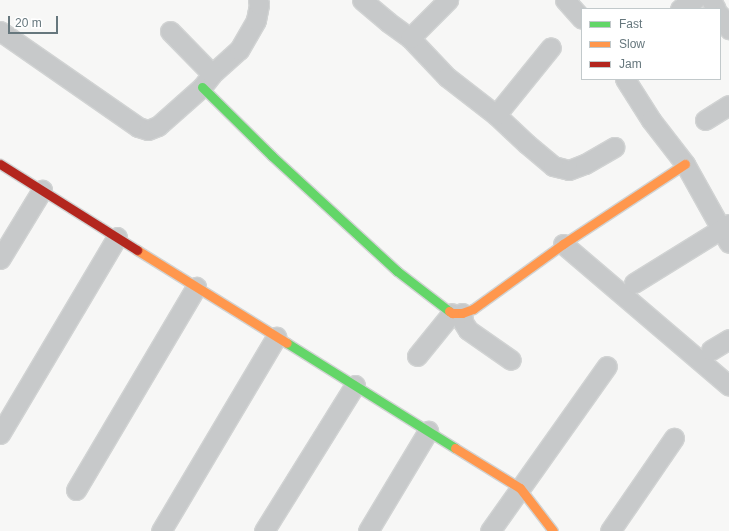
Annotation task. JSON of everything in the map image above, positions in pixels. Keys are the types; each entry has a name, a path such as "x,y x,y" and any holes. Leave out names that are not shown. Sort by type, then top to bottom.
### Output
{"street":[{"path":"0,31 138,127 148,130 158,126 239,50 256,20 259,4 258,0"},
{"path":"362,0 410,38 447,77 496,115 553,166 569,170 585,164 614,147"},
{"path":"410,38 448,0"},
{"path":"565,0 581,18"},
{"path":"682,8 694,0"},
{"path":"721,17 729,30"},
{"path":"170,31 207,81 272,156 397,271 457,313 468,330 510,360"},
{"path":"496,115 551,47"},
{"path":"627,80 651,120 685,164 726,232 634,283"},
{"path":"705,120 729,105"},
{"path":"0,164 520,488 553,531"},
{"path":"417,356 457,313 473,309 563,244 685,164"},
{"path":"0,259 42,190"},
{"path":"0,434 117,238"},
{"path":"563,244 729,386"},
{"path":"76,490 196,287"},
{"path":"161,531 276,336"},
{"path":"711,350 729,339"},
{"path":"490,531 607,366"},
{"path":"264,531 355,385"},
{"path":"368,531 428,431"},
{"path":"610,531 674,438"}],"traffic: fast":[{"path":"202,87 272,156 397,271 449,311"},
{"path":"287,343 455,448"}],"traffic: slow":[{"path":"449,311 452,313 462,313 473,309 563,244 685,164"},
{"path":"137,250 287,343"},
{"path":"455,448 520,488 553,531"}],"traffic: jam":[{"path":"0,164 137,250"}]}
